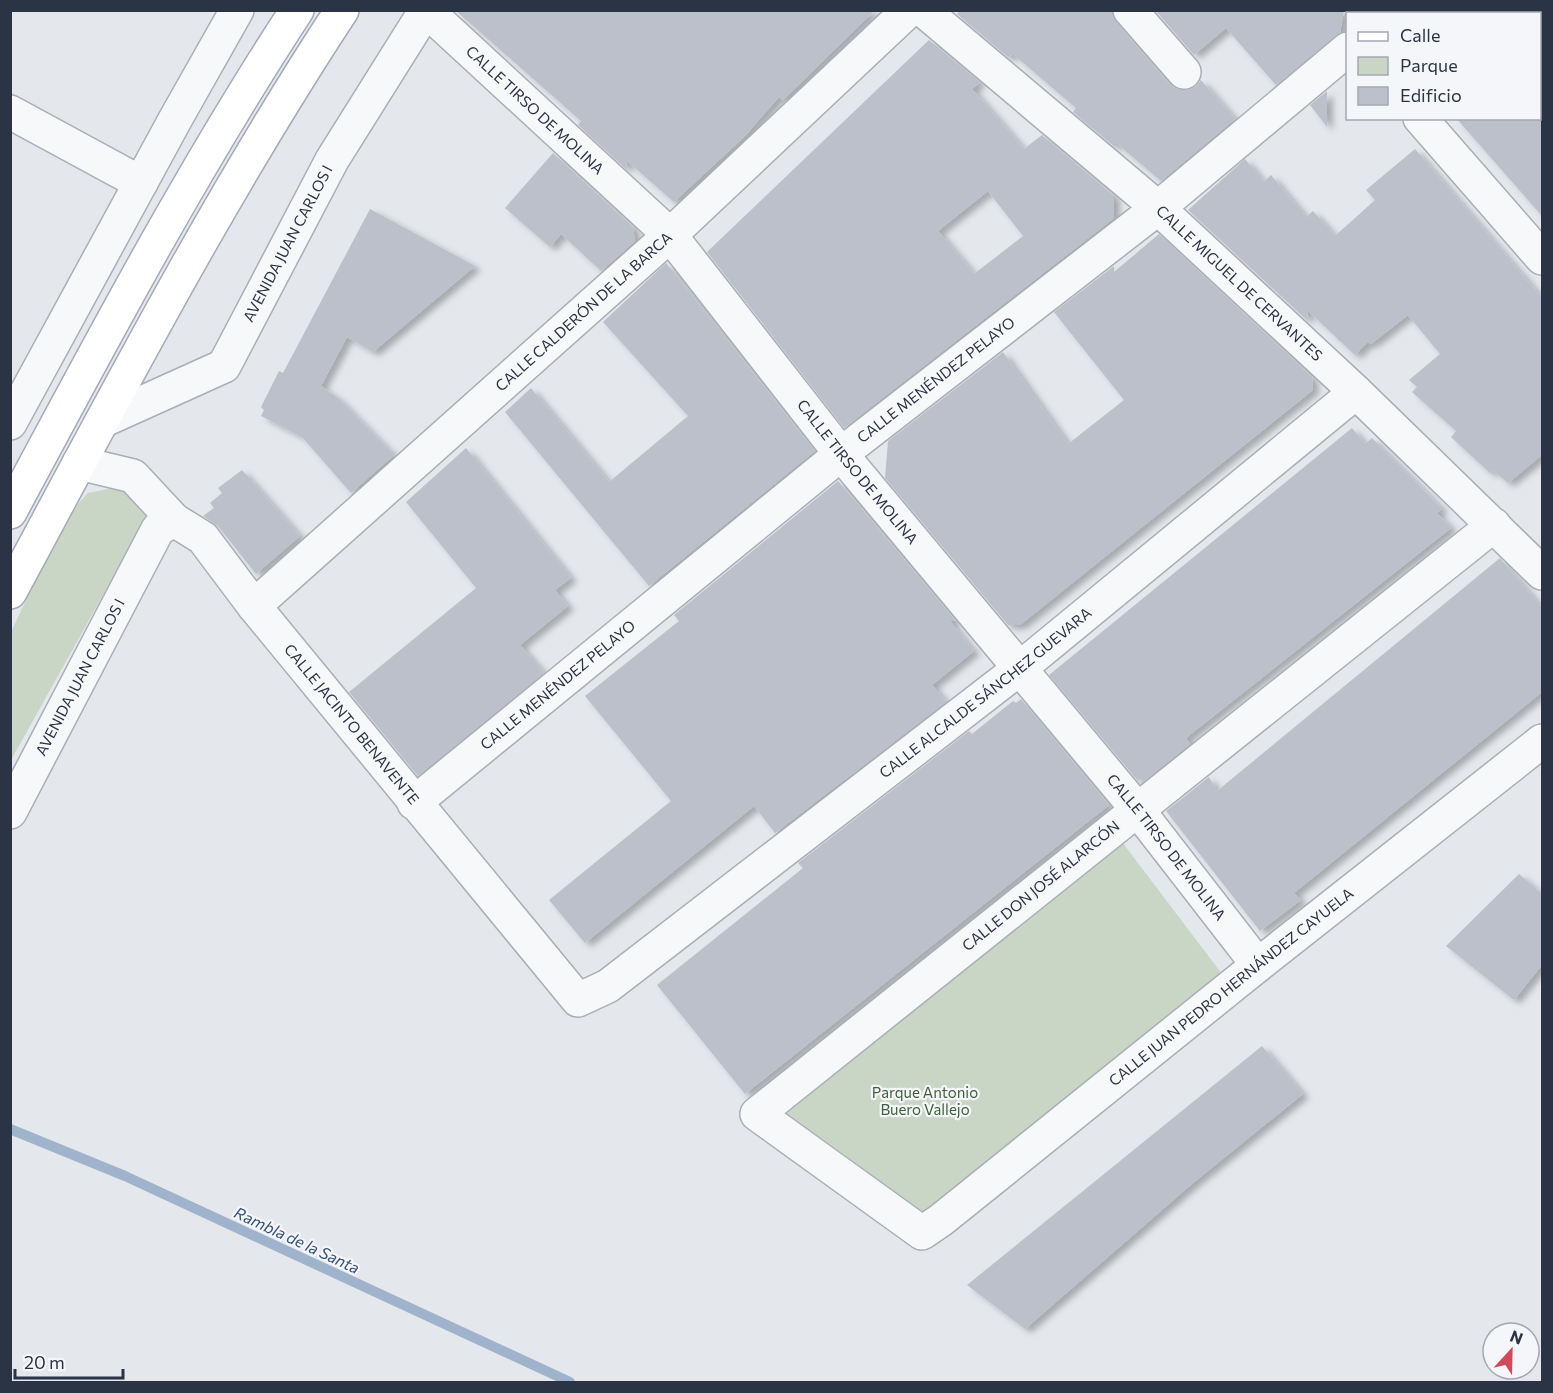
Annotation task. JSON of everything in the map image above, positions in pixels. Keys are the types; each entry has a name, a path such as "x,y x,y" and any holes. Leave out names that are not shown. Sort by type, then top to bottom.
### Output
{"main road":[{"path":"10,512 140,270 247,87 297,10"},
{"path":"10,592 174,288 279,107 342,10"}],"street":[{"path":"10,423 237,10"},
{"name":"AVENIDA JUAN CARLOS I","path":"102,421 224,366 332,160 426,10"},
{"name":"CALLE TIRSO DE MOLINA","path":"426,10 670,235 841,454 1137,809 1258,965"},
{"name":"CALLE CALDERÓN DE LA BARCA","path":"254,606 670,235 909,10"},
{"name":"CALLE MIGUEL DE CERVANTES","path":"922,10 1158,208 1356,392 1542,573"},
{"path":"1136,12 1185,72"},
{"name":"CALLE MENÉNDEZ PELAYO","path":"414,803 841,454 1158,208 1346,50"},
{"path":"10,112 141,183"},
{"path":"1422,120 1542,258"},
{"name":"CALLE ALCALDE SÁNCHEZ GUEVARA","path":"608,986 1019,669 1356,392"},
{"name":"CALLE JACINTO BENAVENTE","path":"80,463 133,476 174,520 202,538 254,606 414,803 578,1000 608,986"},
{"name":"AVENIDA JUAN CARLOS I","path":"10,812 158,529 174,520"},
{"name":"CALLE DON JOSÉ ALARCÓN","path":"922,1233 757,1114 1494,525"},
{"name":"CALLE JUAN PEDRO HERNÁNDEZ CAYUELA","path":"922,1233 1542,741"}],"green space":[{"path":"108,489 126,490 151,509 11,760 11,632 50,549 77,505 88,493"},
{"name":"Parque Antonio Buero Vallejo","path":"1116,834 1222,974 918,1223 769,1114"}],"building":[{"path":"455,10 875,10 783,100 779,97 745,136 674,202 626,160 627,170 578,125 581,121"},
{"path":"960,10 1112,10 1116,22 1170,85 1177,89 1187,90 1196,86 1201,80 1235,119 1161,181 1115,142 1115,147 1073,112 1076,108 1013,54 1008,57 957,14"},
{"path":"1155,10 1344,10 1340,33 1276,85 1226,28 1194,55"},
{"path":"929,40 980,82 972,89 1024,149 1042,135 1114,196 1114,218 844,428 707,252","holes":["988,191 1023,236 974,274 938,231"]},
{"path":"1327,91 1327,127 1310,105"},
{"path":"1542,118 1542,216 1458,120 1541,120"},
{"path":"1415,149 1542,298 1542,455 1508,483 1493,470 1490,473 1451,437 1456,431 1412,392 1417,387 1409,380 1440,354 1408,315 1371,344 1368,342 1355,355 1307,310 1308,321 1188,210 1245,159 1264,182 1271,175 1306,217 1313,211 1335,236 1375,200 1366,190"},
{"path":"553,153 633,227 635,241 601,271 561,234 550,247 505,208"},
{"path":"370,209 475,266 373,352 347,337 321,386 339,399 394,455 351,493 302,437 261,416 264,410 261,407 279,371 283,373"},
{"path":"1159,234 1312,377 1313,390 1020,625 1008,625 885,478 888,441 1003,352 1068,444 1124,400 1054,312 1114,266 1114,272"},
{"path":"666,263 815,451 649,586 505,412 531,388 609,482 688,416 603,322"},
{"path":"1352,428 1365,444 1372,438 1413,479 1442,509 1437,513 1451,528 1186,738 1190,744 1143,782 1141,779 1138,781 1049,675"},
{"path":"466,448 571,578 555,590 568,606 520,645 544,673 418,776 349,692 476,588 406,502"},
{"path":"242,470 300,536 256,574 218,526 203,516 214,508 210,503 222,493 218,488"},
{"path":"838,481 956,621 950,621 974,651 932,685 946,702 775,833 754,806 585,943 549,900 671,801 585,696 679,621 674,615"},
{"path":"1500,558 1542,608 1542,692 1294,893 1301,900 1260,931 1166,811 1209,777 1217,791"},
{"path":"1021,699 1109,805 745,1094 657,985 803,868 798,863 969,731 972,734 1013,701 1016,703"},
{"path":"1519,874 1542,894 1542,965 1514,1000 1446,946"},
{"path":"1262,1046 1303,1094 1193,1183 1025,1329 967,1285"}],"waterway":[{"name":"Rambla de la Santa","path":"10,1129 125,1176 570,1382"}]}
